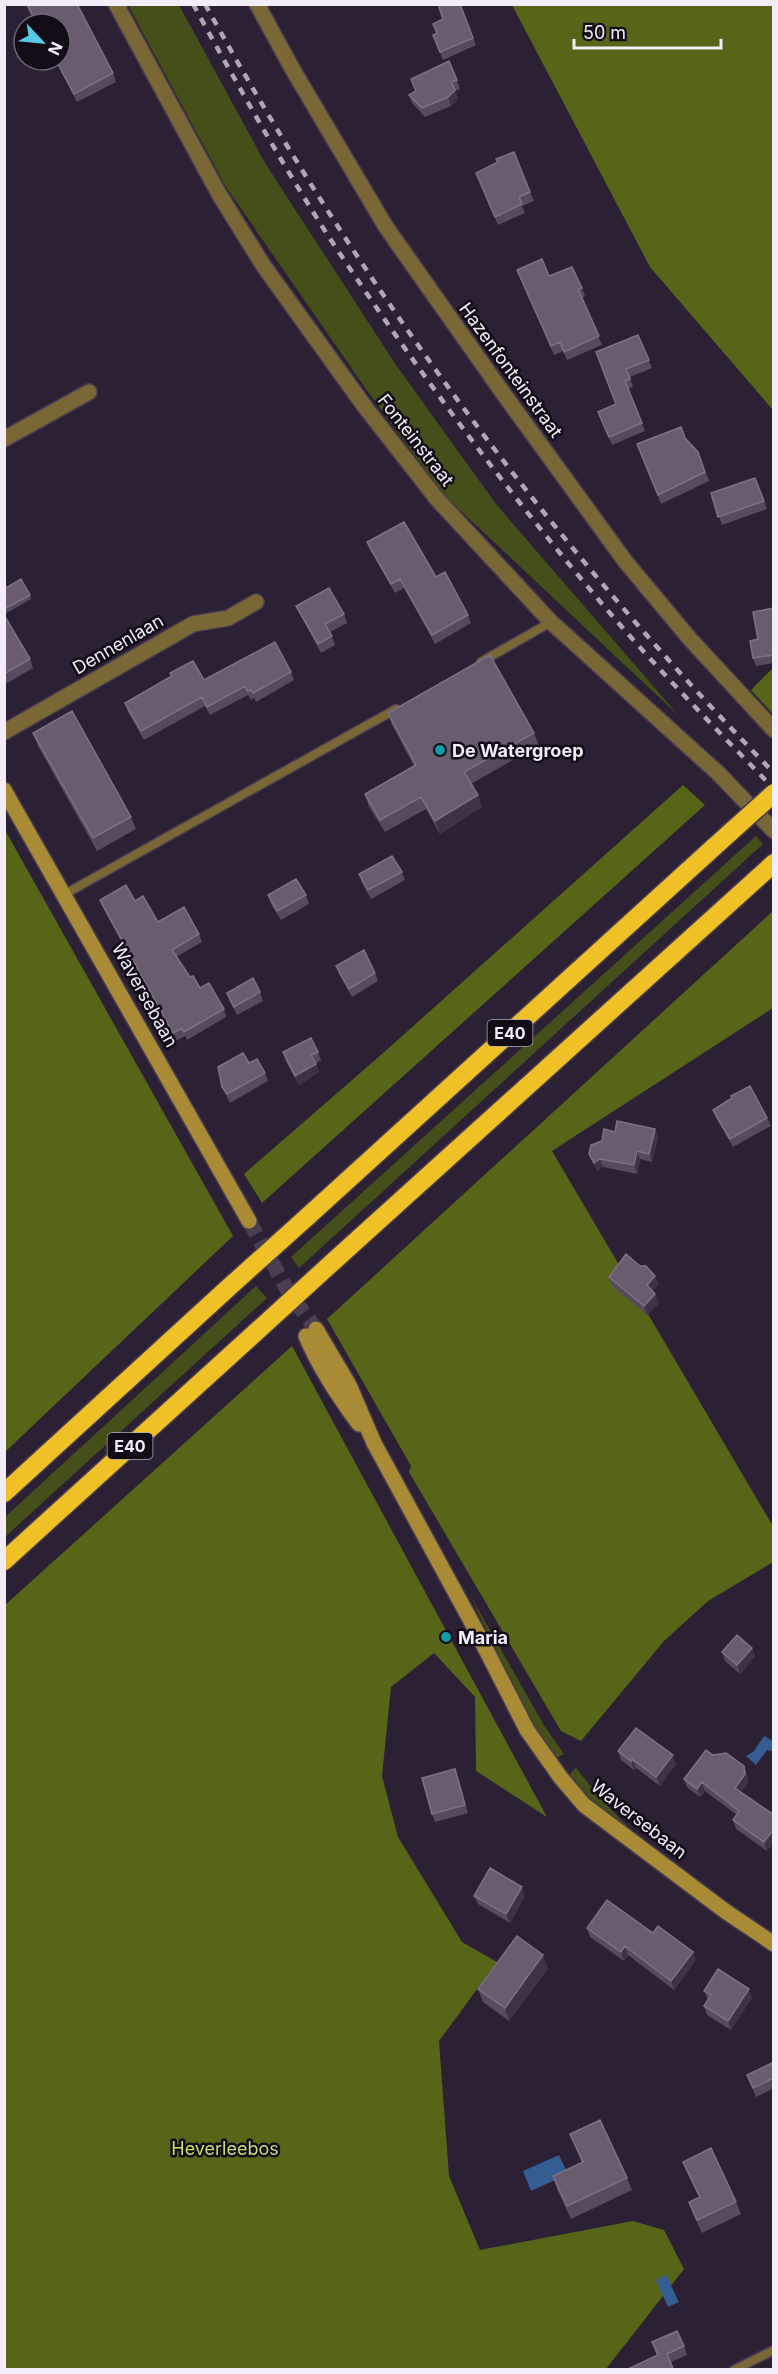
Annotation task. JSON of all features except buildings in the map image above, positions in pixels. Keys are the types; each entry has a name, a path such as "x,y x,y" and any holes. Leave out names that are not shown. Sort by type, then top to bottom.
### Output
{"highway":[{"name":"E40","path":"4,1493 774,793"},
{"name":"E40","path":"4,1561 774,863"}],"street":[{"name":"Fonteinstraat","path":"116,4 219,194 263,265 365,407 437,499 551,622 718,773 774,831"},
{"name":"Hazenfonteinstraat","path":"257,4 293,70 386,227 503,393 632,569 690,639 774,730"},
{"path":"4,439 89,392"},
{"name":"Dennenlaan","path":"4,732 193,624 228,618 256,602"},
{"name":"Waversebaan","path":"4,790 249,1221"},
{"name":"Waversebaan","path":"311,1333 322,1371 374,1443 478,1634 527,1730 561,1778 584,1805 725,1911 774,1944"}],"lane":[{"path":"471,667 551,622"},
{"path":"65,894 410,702"},
{"path":"734,2370 774,2350"}],"green space":[{"path":"128,5 179,5 265,163 396,365 496,504 679,716 445,496 368,392 226,187"},
{"path":"512,5 773,5 773,410 650,267"},
{"path":"773,668 773,714 751,690"},
{"path":"683,785 705,805 262,1203 244,1174"},
{"path":"5,830 233,1236 4,1452"},
{"path":"756,836 763,844 299,1268 291,1257"},
{"path":"773,911 773,1008 552,1151 774,1528 773,1562 708,1601 664,1641 581,1741 561,1731 409,1472 411,1466 327,1319"},
{"path":"256,1286 267,1298 5,1537 5,1517"},
{"name":"Heverleebos","path":"292,1346 547,1817 476,1771 475,1697 434,1653 391,1687 382,1776 398,1837 462,1942 497,1962 439,2041 449,2176 480,2250 633,2221 664,2230 684,2269 606,2369 5,2369 4,1606"},
{"path":"470,1595 545,1727 564,1754 554,1759 523,1709"},
{"path":"576,1768 601,1799 638,1837 588,1797 568,1776"}],"water":[{"path":"764,1736 773,1741 773,1751 767,1750 756,1765 746,1756 754,1751"},
{"path":"559,2155 568,2174 531,2191 523,2171"},
{"path":"666,2275 679,2302 668,2307 656,2280"}],"tunnel":[{"path":"249,1221 289,1293 316,1329"}],"railway":[{"path":"193,4 275,149 327,234 462,427 534,521 609,612 669,680 774,789"},
{"path":"205,4 265,109 328,211 463,408 536,503 612,595 691,685 774,773"}],"place":[{"name":"De Watergroep","path":"440,750"},
{"name":"Maria","path":"446,1637"}]}
